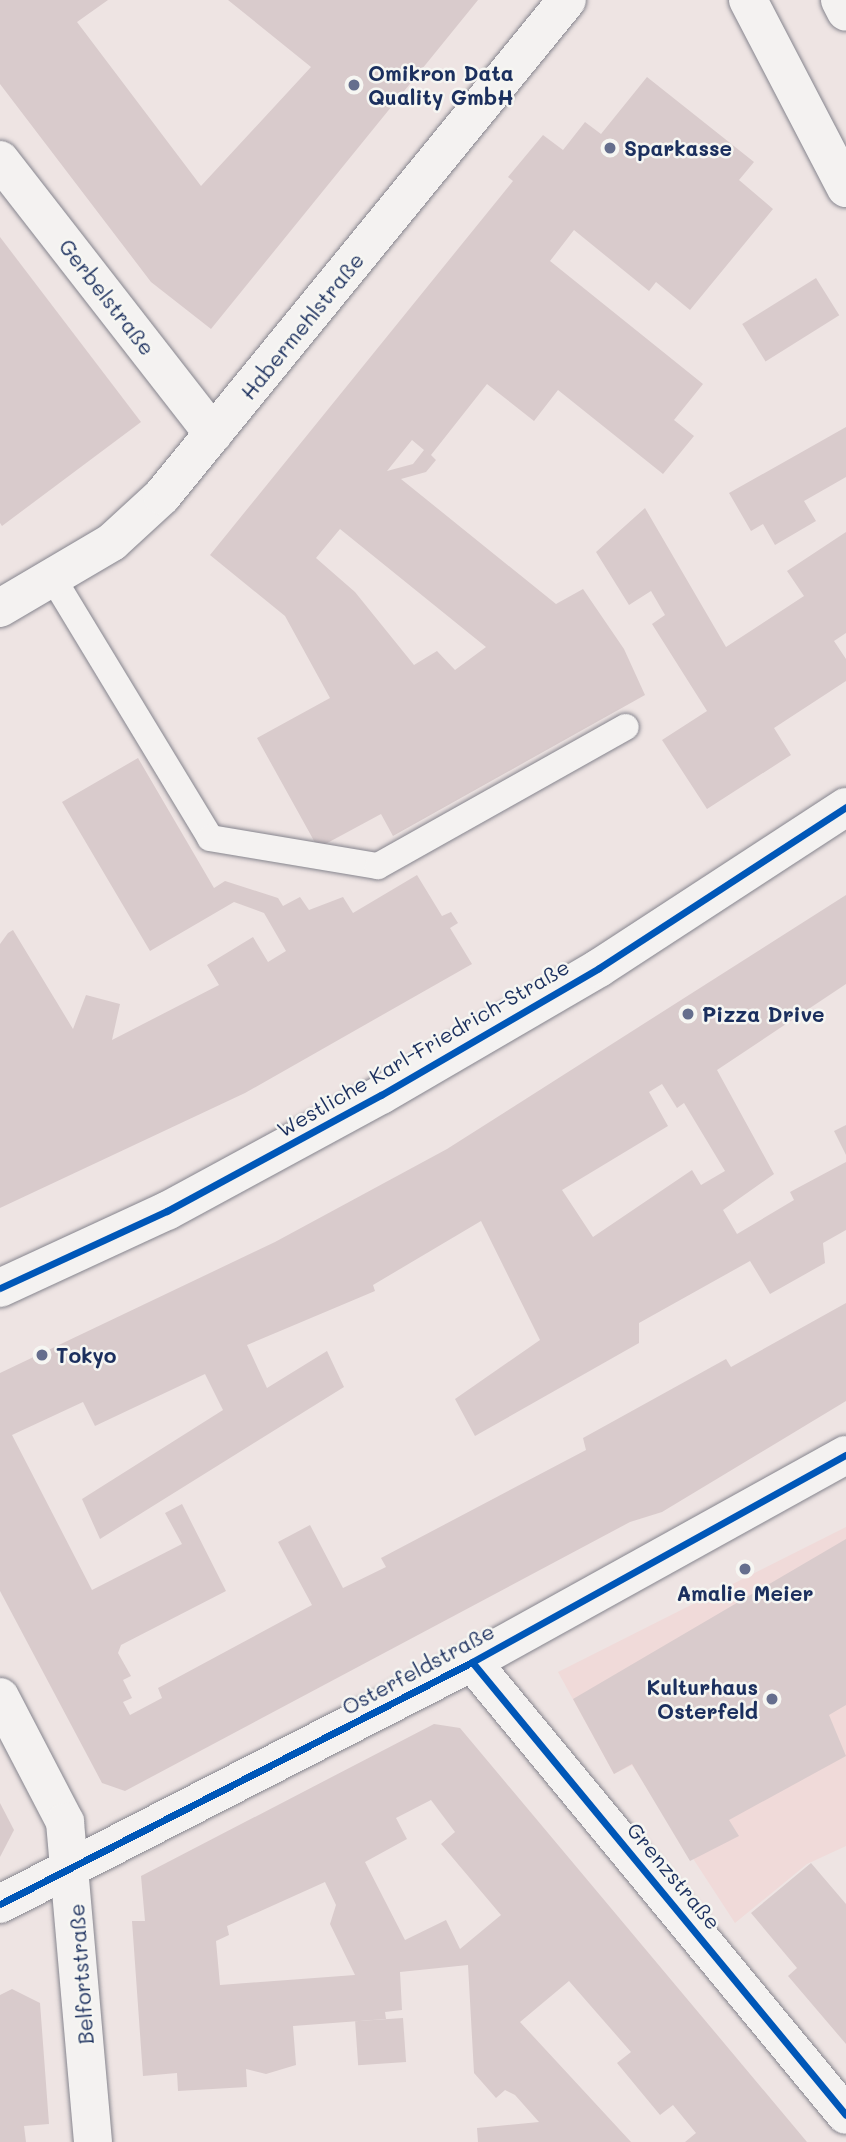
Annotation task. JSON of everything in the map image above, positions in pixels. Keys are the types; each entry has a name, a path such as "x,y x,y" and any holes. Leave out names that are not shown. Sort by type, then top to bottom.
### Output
{"street":[{"path":"840,0 846,12"},
{"name":"Habermehlstraße","path":"0,608 54,580 113,542 213,434 569,1"},
{"path":"744,4 846,188"},
{"name":"Gerbelstraße","path":"0,160 213,434"},
{"name":"Westliche Karl-Friedrich-Straße","path":"0,1288 167,1211 381,1095 599,968 846,807"},
{"name":"Osterfeldstraße","path":"0,1904 472,1662 846,1455"},
{"name":"Grenzstraße","path":"472,1662 846,2115"},
{"name":"Belfortstraße","path":"0,1697 65,1822 73,1866 93,2142"}],"lane":[{"path":"54,580 210,838 379,866 626,727"}],"shaded area":[{"path":"846,1527 846,1846 807,1864 735,1923 632,1765 614,1774 558,1672"}],"building":[{"path":"0,0 108,0 77,22 201,186 311,67 228,0 478,0 211,329 151,282 0,84"},
{"path":"647,77 754,162 739,180 773,209 690,310 656,282 649,291 574,230 550,261 703,384 674,420 694,436 663,474 558,390 534,421 487,384 431,455 436,460 426,472 401,479 556,604 583,589 624,649 645,695 393,836 381,814 318,848 257,738 330,698 285,616 210,555 513,181 508,177 543,135 563,150 585,122 601,134","holes":["412,440 424,450 413,464 387,471","340,529 486,647 455,670 437,651 414,665 355,592 316,558"]},
{"path":"0,237 141,422 2,526 0,523"},
{"path":"816,278 839,315 766,361 742,324"},
{"path":"846,427 846,477 804,501 816,521 775,545 763,524 751,531 729,493"},
{"path":"645,508 726,647 804,596 787,571 846,532 846,633 834,641 846,659 846,681 774,728 791,755 707,809 662,740 707,711 652,624 665,615 651,591 629,605 596,552"},
{"path":"138,758 214,888 225,881 278,898 283,906 300,897 309,910 343,897 353,913 417,875 442,916 451,912 458,923 450,928 472,964 245,1093 0,1208 0,944 8,933 13,930 73,1029 86,995 120,1004 112,1040 219,985 207,965 253,937 268,962 286,951 264,913 234,902 150,951 62,802"},
{"path":"846,895 846,984 717,1070 774,1174 723,1210 737,1234 794,1200 790,1192 846,1162 846,1230 823,1243 825,1263 770,1294 750,1261 639,1323 639,1343 475,1436 455,1399 540,1340 481,1221 373,1285 375,1291 247,1345 267,1388 327,1351 344,1387 100,1539 82,1499 223,1410 205,1374 95,1426 83,1402 12,1435 92,1590 182,1544 165,1513 182,1504 226,1591 121,1645 118,1653 131,1676 123,1680 132,1698 123,1702 130,1715 162,1698 158,1688 312,1605 278,1542 310,1525 343,1588 386,1567 381,1558 586,1450 583,1438 726,1359 731,1367 846,1303 846,1401 662,1512 630,1522 125,1791 102,1783 0,1591 0,1373 275,1242 447,1149","holes":["662,1084 677,1108 684,1103 725,1171 701,1185 692,1170 593,1237 562,1190 668,1126 649,1092"]},
{"path":"846,1125 846,1155 834,1131"},
{"path":"846,1539 846,1705 829,1715 846,1756 729,1820 739,1836 690,1861 632,1764 614,1774 573,1699"},
{"path":"434,1724 460,1728 807,2142 685,2142 696,2133 673,2105 660,2115 617,2063 631,2052 569,1981 520,2022 631,2142 478,2142 477,2128 539,2122 515,2095 505,2090 496,2098 474,2073 468,1965 400,1972 402,2010 385,2012 386,2019 293,2026 296,2065 266,2074 246,2069 247,2087 178,2091 177,2073 143,2076 132,1921 145,1921 141,1876","holes":["431,1800 455,1832 441,1844 501,1915 460,1949 446,1920 405,1940 365,1862 407,1839 396,1818","325,1882 336,1905 330,1924 355,1975 220,1985 216,1941 229,1935 227,1926"]},
{"path":"0,1803 14,1830 0,1857"},
{"path":"811,1863 846,1904 846,2044 788,1976 797,1968 751,1913"},
{"path":"12,1989 40,2003 49,2124 24,2126 26,2142 0,2142 0,1995"},
{"path":"403,2018 406,2062 358,2065 355,2021"}],"cycle path":[{"path":"0,1288 167,1211 381,1095 599,968 846,807"},
{"path":"0,1904 472,1662 846,1455"},
{"path":"472,1662 846,2115"}],"place":[{"name":"Omikron Data Quality GmbH","path":"354,85"},
{"name":"Sparkasse","path":"610,148"},
{"name":"Pizza Drive","path":"688,1014"},
{"name":"Tokyo","path":"42,1355"},
{"name":"Amalie Meier","path":"745,1569"},
{"name":"Kulturhaus Osterfeld","path":"772,1699"}]}
